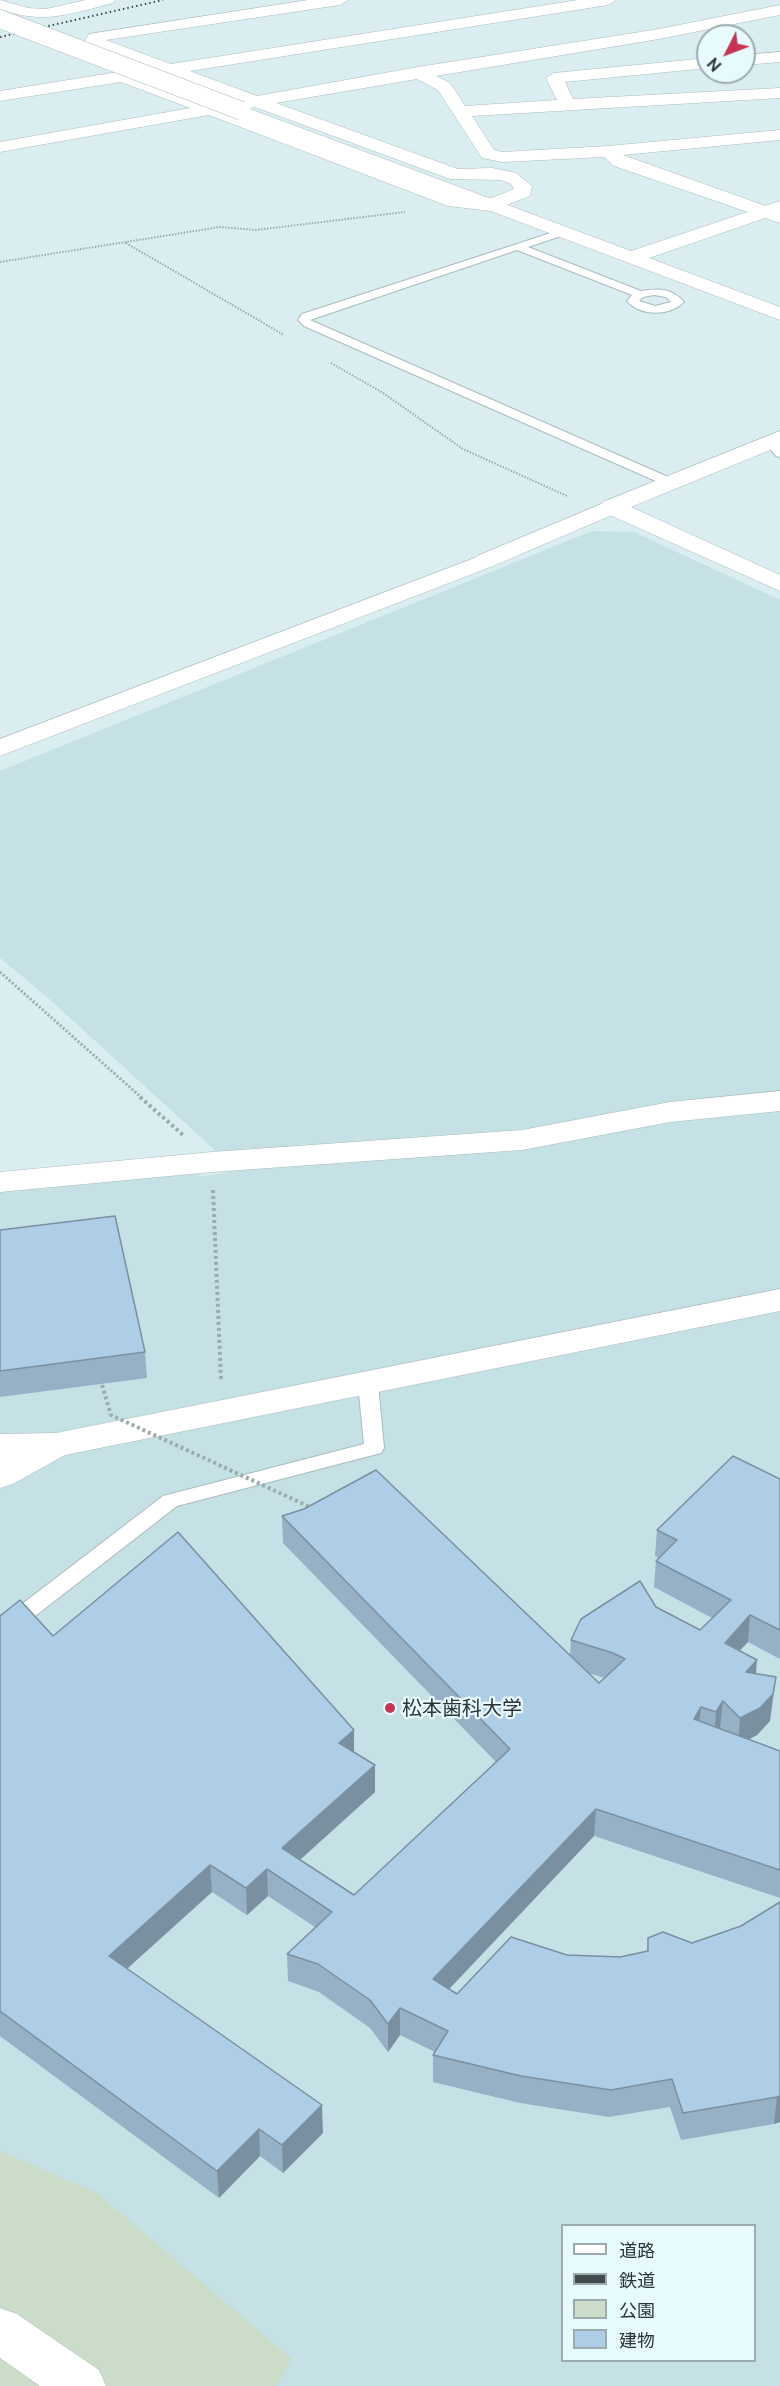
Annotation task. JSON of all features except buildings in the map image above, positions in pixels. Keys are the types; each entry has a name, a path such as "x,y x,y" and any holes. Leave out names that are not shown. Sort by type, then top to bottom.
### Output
{"street":[{"path":"0,4 26,13 46,14 107,0"},
{"path":"329,1 95,37 93,41 171,69 249,106 492,205 780,314"},
{"path":"474,4 498,18"},
{"path":"0,96 498,18 606,5"},
{"path":"0,147 81,135 208,108 249,106 304,92 659,34 780,10"},
{"path":"0,20 26,13"},
{"path":"0,20 456,175 508,176 519,180 523,186 523,192 492,205 456,202 123,77"},
{"path":"637,23 696,57"},
{"path":"249,57 267,68"},
{"path":"756,59 780,57"},
{"path":"567,106 554,78 696,64"},
{"path":"418,72 444,87 488,154 502,157 608,151 772,136"},
{"path":"286,80 304,92"},
{"path":"460,111 780,93"},
{"path":"719,98 741,117 772,136 780,151"},
{"path":"608,151 620,162 775,212"},
{"path":"630,258 775,212"},
{"path":"0,748 281,639 392,599 671,483 777,445"},
{"path":"611,507 780,584"},
{"path":"0,1182 212,1162 522,1140 670,1112 780,1101"},
{"path":"0,1446 56,1445 780,1300"},
{"path":"0,1475 56,1445"},
{"path":"0,2330 81,2386"}],"lane":[{"path":"563,232 317,312 306,316 304,320 308,324 671,483"},
{"path":"518,247 640,294"},
{"path":"0,1632 170,1501 374,1448 368,1384"}],"path":[{"path":"0,262 220,227 256,230 441,207 456,202"},
{"path":"126,243 291,339"},
{"path":"332,363 383,393 463,449 581,502 611,507"},
{"path":"0,972 212,1162 222,1412"},
{"path":"102,1384 111,1415 314,1509"}],"shaded area":[{"name":"松本歯科大学","path":"592,531 634,532 780,600 780,2386 0,2386 0,1190 192,1170 202,1176 226,1173 220,1155 47,997 0,958 0,771"}],"green space":[{"path":"0,2151 97,2193 292,2359 276,2386 0,2386"}],"railway":[{"path":"0,37 163,0"}],"place":[{"name":"松本歯科大学","path":"390,1708"}]}
